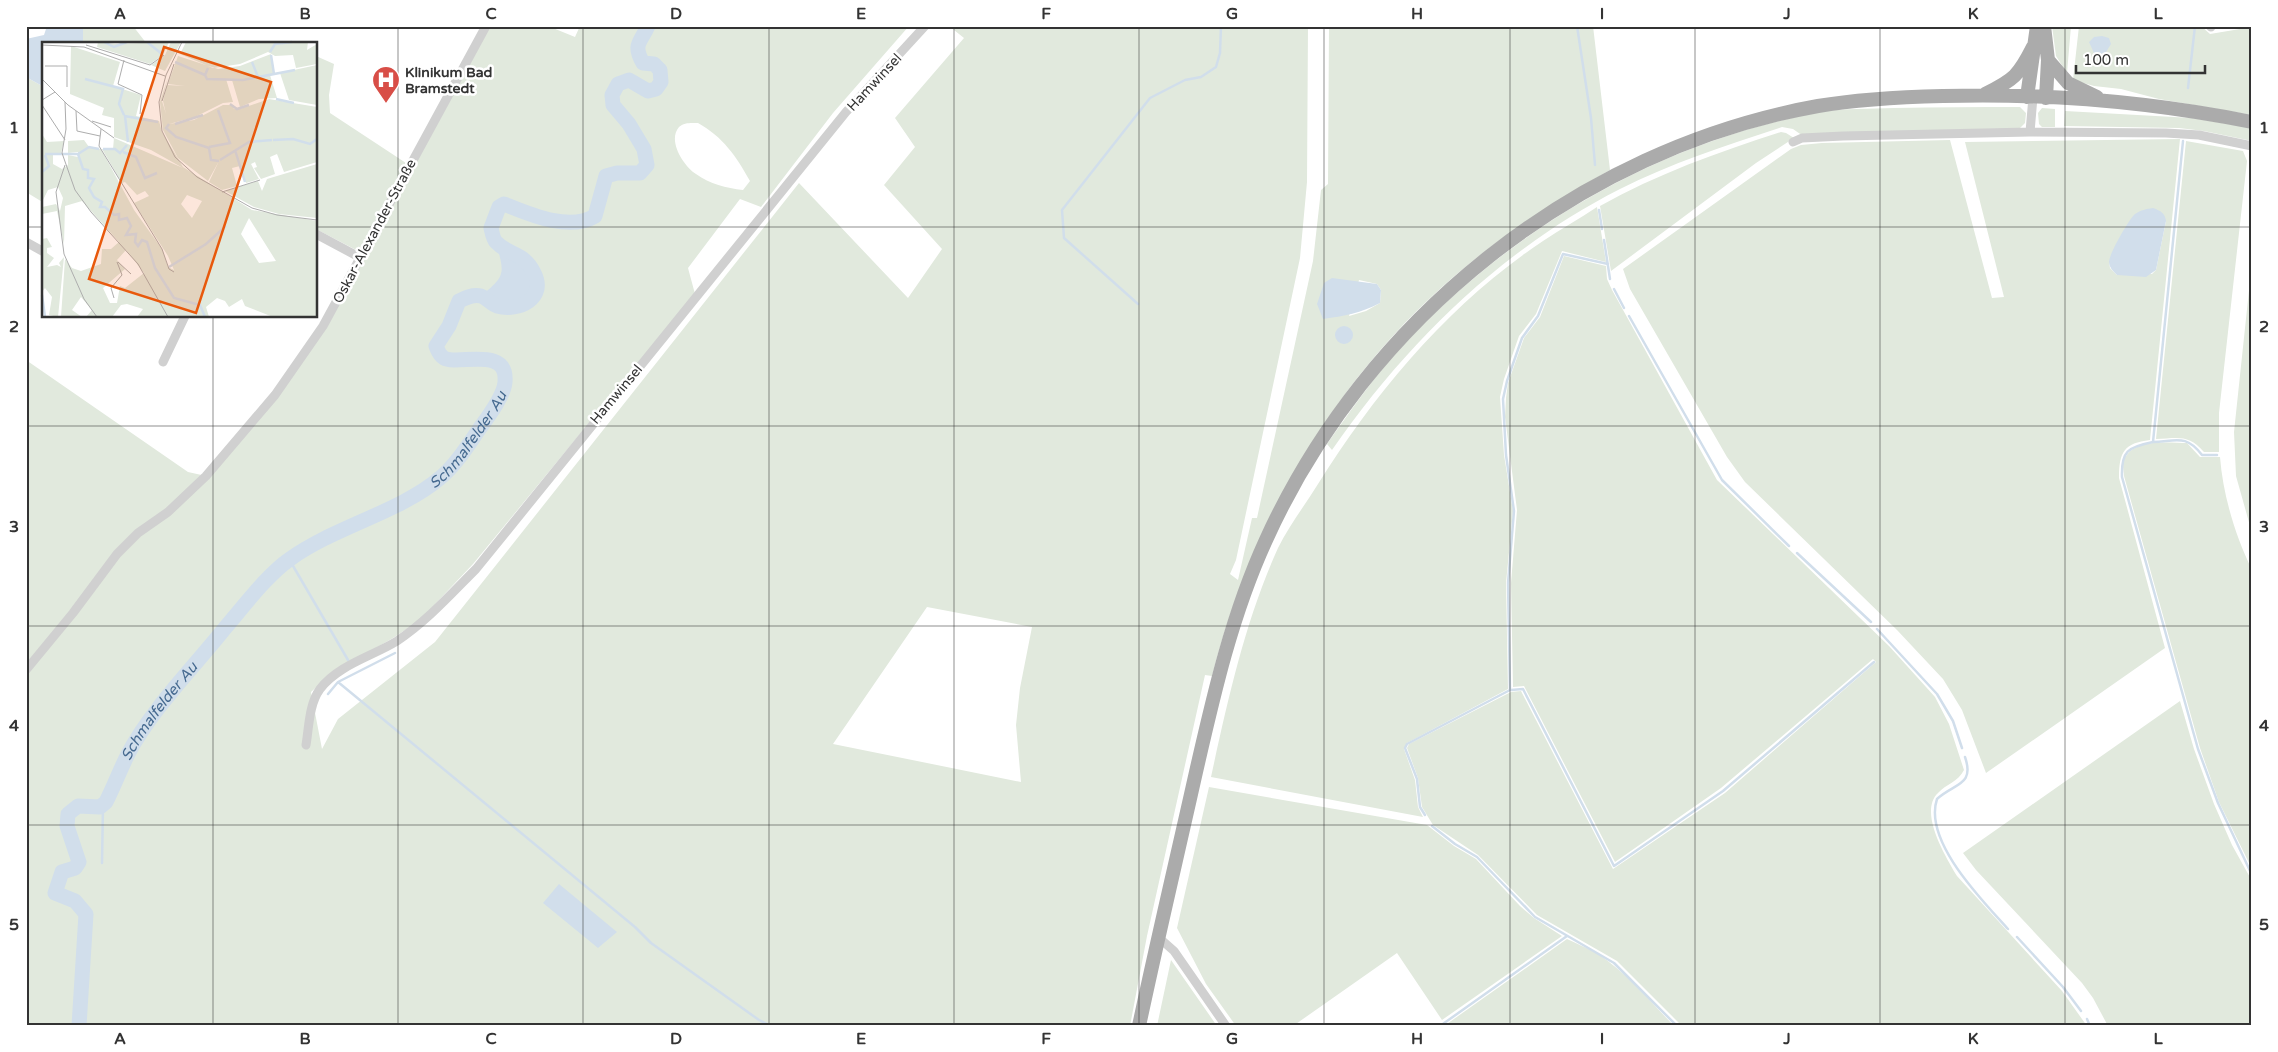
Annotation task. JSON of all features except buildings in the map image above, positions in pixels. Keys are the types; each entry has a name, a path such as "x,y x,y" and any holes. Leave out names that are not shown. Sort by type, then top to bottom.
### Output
{"main road":[{"path":"1982,95 2017,76 2032,47 2037,26"},
{"path":"2035,97 2048,60 2044,26"},
{"path":"2032,47 2035,97"},
{"path":"2048,60 2068,82 2107,101"},
{"path":"1139,1026 1157,936 1219,674 1238,608 1265,542 1288,495 1337,416 1376,366 1413,324 1451,288 1531,225 1606,181 1678,146 1730,128 1819,106 1861,100 1982,95 2107,101 2220,115 2252,122"}],"street":[{"name":"Oskar-Alexander-Straße","path":"26,670 73,613 117,554 138,532 168,512 206,476 275,395 323,326 486,26"},
{"name":"Hamwinsel","path":"306,745 312,705 320,690 333,677 396,641 423,622 476,569 846,112 925,26"},
{"path":"2030,132 2035,97"},
{"path":"1793,142 1802,138 1843,136 2030,132 2180,133 2252,146"},
{"path":"318,235 359,257"},
{"path":"26,242 42,251"},
{"path":"163,362 184,318"},
{"path":"1157,936 1174,951 1226,1026"}],"shaded area":[{"path":"83,26 133,26 145,42 83,42"},
{"path":"486,26 548,26 575,37 580,26 909,26 833,113 761,207 740,199 688,268 695,294 473,564 420,620 331,674 311,692 322,749 338,719 435,642 799,183 908,298 942,249 884,185 915,147 895,118 964,38 949,26 1308,26 1307,182 1300,258 1236,560 1230,574 1238,580 1252,518 1257,518 1313,261 1321,190 1328,184 1329,26 1593,26 1610,170 1502,238 1442,287 1401,327 1364,370 1329,416 1299,465 1271,515 1248,568 1228,621 1212,676 1205,675 1147,936 1130,1026 26,1026 26,360 188,472 206,476 275,395 323,326 360,252 318,230 318,57 334,64 329,95 330,113 409,165","holes":["698,123 707,128 728,148 750,181 743,190 724,187 707,180 691,170 682,159 675,139 679,127 683,124","1359,280 1377,284 1381,290 1380,303 1366,311 1349,316","927,607 1032,627 1020,688 1016,725 1021,782 833,744"]},
{"path":"2052,26 2071,26 2067,73 2056,56"},
{"path":"2079,26 2201,26 2210,34 2252,27 2252,115 2159,99 2121,89 2094,86 2073,80"},
{"path":"26,77 42,86 42,202 26,192"},
{"path":"1926,107 2020,107 2026,113 2025,123 2020,128 2011,129 1803,136 1793,129 1782,127 1679,163 1620,189 1577,213 1497,269 1425,336 1392,372 1332,450 1327,444 1369,386 1396,353 1439,309 1486,268 1536,231 1589,198 1644,169 1701,145 1760,126 1821,112"},
{"path":"2042,108 2055,109 2055,127 2042,127 2039,124 2038,113"},
{"path":"2065,111 2192,118 2252,128 2252,141 2179,128 2064,126"},
{"path":"1781,132 1794,138 1756,163 1611,271 1600,206 1689,164"},
{"path":"2180,139 2150,440 2141,441 2129,446 2122,455 2119,469 2119,478 2165,648 1986,773 1962,710 1943,679 1897,630 1745,482 1727,457 1630,289 1623,269 1791,149 1801,145 1950,140 1992,298 2004,297 1965,142","holes":["2166,221 2156,270 2152,274 2117,275 2110,268 2109,261"]},
{"path":"2186,141 2243,151 2247,161 2219,413 2219,452 2204,452 2193,442 2183,438 2156,439"},
{"path":"1597,207 1606,262 1562,251 1536,314 1519,336 1504,379 1500,397 1504,455 1513,511 1506,583 1508,689 1407,743 1404,749 1415,780 1418,807 1423,817 1211,777 1238,661 1266,576 1287,532 1341,449 1391,382 1446,320 1509,265"},
{"path":"1564,256 1606,266 1607,279 1612,290 1717,480 1889,646 1935,697 1949,724 1964,770 1959,777 1938,793 1933,801 1931,811 1932,823 1941,846 1957,876 2062,991 2087,1026 1682,1026 1617,961 1537,915 1478,855 1433,825 1422,807 1418,778 1407,748 1409,744 1511,692 1521,691 1613,869 1725,793 1876,662 1873,659 1721,788 1615,862 1524,686 1513,687 1511,583 1517,510 1505,417 1506,398 1508,383 1524,338 1540,317"},
{"path":"2252,262 2252,533 2236,476 2234,432"},
{"path":"2152,443 2187,443 2200,457 2220,457 2231,515 2240,543 2252,570 2252,869 2219,802 2200,748 2124,476 2124,460 2135,448"},
{"path":"2180,701 2194,749 2214,804 2232,845 2252,881 2252,1026 2108,1026 2093,998 2082,983 1976,870 1963,853"},
{"path":"1209,787 1427,825 1454,846 1476,859 1520,906 1534,918 1562,936 1442,1020 1397,953 1293,1026 1236,1026 1206,984 1177,928"},
{"path":"1567,939 1598,954 1619,970 1674,1026 1444,1026"},
{"path":"1171,960 1217,1026 1157,1026"}],"water":[{"path":"47,26 83,26 83,42 42,42 42,86 26,77 26,39 44,35"},
{"path":"2102,36 2109,38 2111,44 2106,52 2101,54 2094,53 2089,42 2094,37"},
{"path":"2153,208 2165,216 2166,221 2156,270 2146,277 2117,275 2110,267 2109,262 2112,252 2128,222 2135,214"},
{"path":"496,242 529,262 537,278 538,291 530,302 517,307 496,306 481,296 495,283 501,273 502,267"},
{"path":"1332,278 1377,284 1381,290 1380,303 1352,314 1323,319 1317,304 1324,283"},
{"path":"1340,326 1348,326 1353,331 1351,342 1340,344 1335,339 1335,331"},
{"path":"559,884 617,932 598,948 543,903"}],"waterway":[{"name":"Schmalfelder Au","path":"79,1026 86,914 75,901 55,893 62,872 75,868 79,862 67,826 68,814 78,806 100,807 106,802 128,754 148,721 173,689 273,573 307,548 424,490 446,473 462,454 499,400 504,388 504,371 499,364 491,360 451,360 444,358 436,346 449,326 459,301 478,296 497,306 514,307 529,301 537,290 534,273 526,261 506,250 494,239 491,228 499,207 504,204 549,220 561,222 585,220 595,216 606,176 617,173 640,173 647,165 644,149 629,124 613,105 612,95 618,84 629,80 648,91 656,89 661,82 660,70 654,64 643,63 638,51 639,43 648,26"},
{"path":"1138,304 1064,238 1062,210 1150,98 1185,80 1201,77 1216,67 1220,53 1221,26"},
{"path":"1577,26 1591,118 1595,165"},
{"path":"2188,88 2195,26"},
{"path":"2183,141 2153,442 2186,441 2202,455 2217,455"},
{"path":"1599,210 1602,229"},
{"path":"1604,240 1610,279"},
{"path":"1425,815 1420,807 1417,779 1405,748 1407,744 1510,690 1508,583 1514,511 1506,455 1503,399 1507,381 1522,338 1538,316 1563,254 1608,264"},
{"path":"1614,289 1624,308"},
{"path":"1629,316 1722,480 1789,546"},
{"path":"2153,442 2137,446 2128,452 2123,461 2122,477 2198,749 2218,803 2252,875"},
{"path":"1797,553 1871,622"},
{"path":"289,559 348,660"},
{"path":"1877,629 1937,694 1953,721 1962,748"},
{"path":"328,694 338,682 395,653"},
{"path":"1511,690 1523,689 1614,866 1723,791 1874,662"},
{"path":"338,682 635,927 651,943 759,1020 771,1026"},
{"path":"1965,757 1967,766 1965,779 1937,799 1935,815 1939,833 1946,851 1970,886 2008,929"},
{"path":"102,863 103,805"},
{"path":"1432,826 1455,844 1477,857 1535,917 1614,963 1677,1026"},
{"path":"1440,1026 1567,936"},
{"path":"2017,937 2063,987 2081,1011"},
{"path":"2087,1019 2090,1026"}],"place":[{"name":"Klinikum Bad Bramstedt","path":"386,104"}]}
